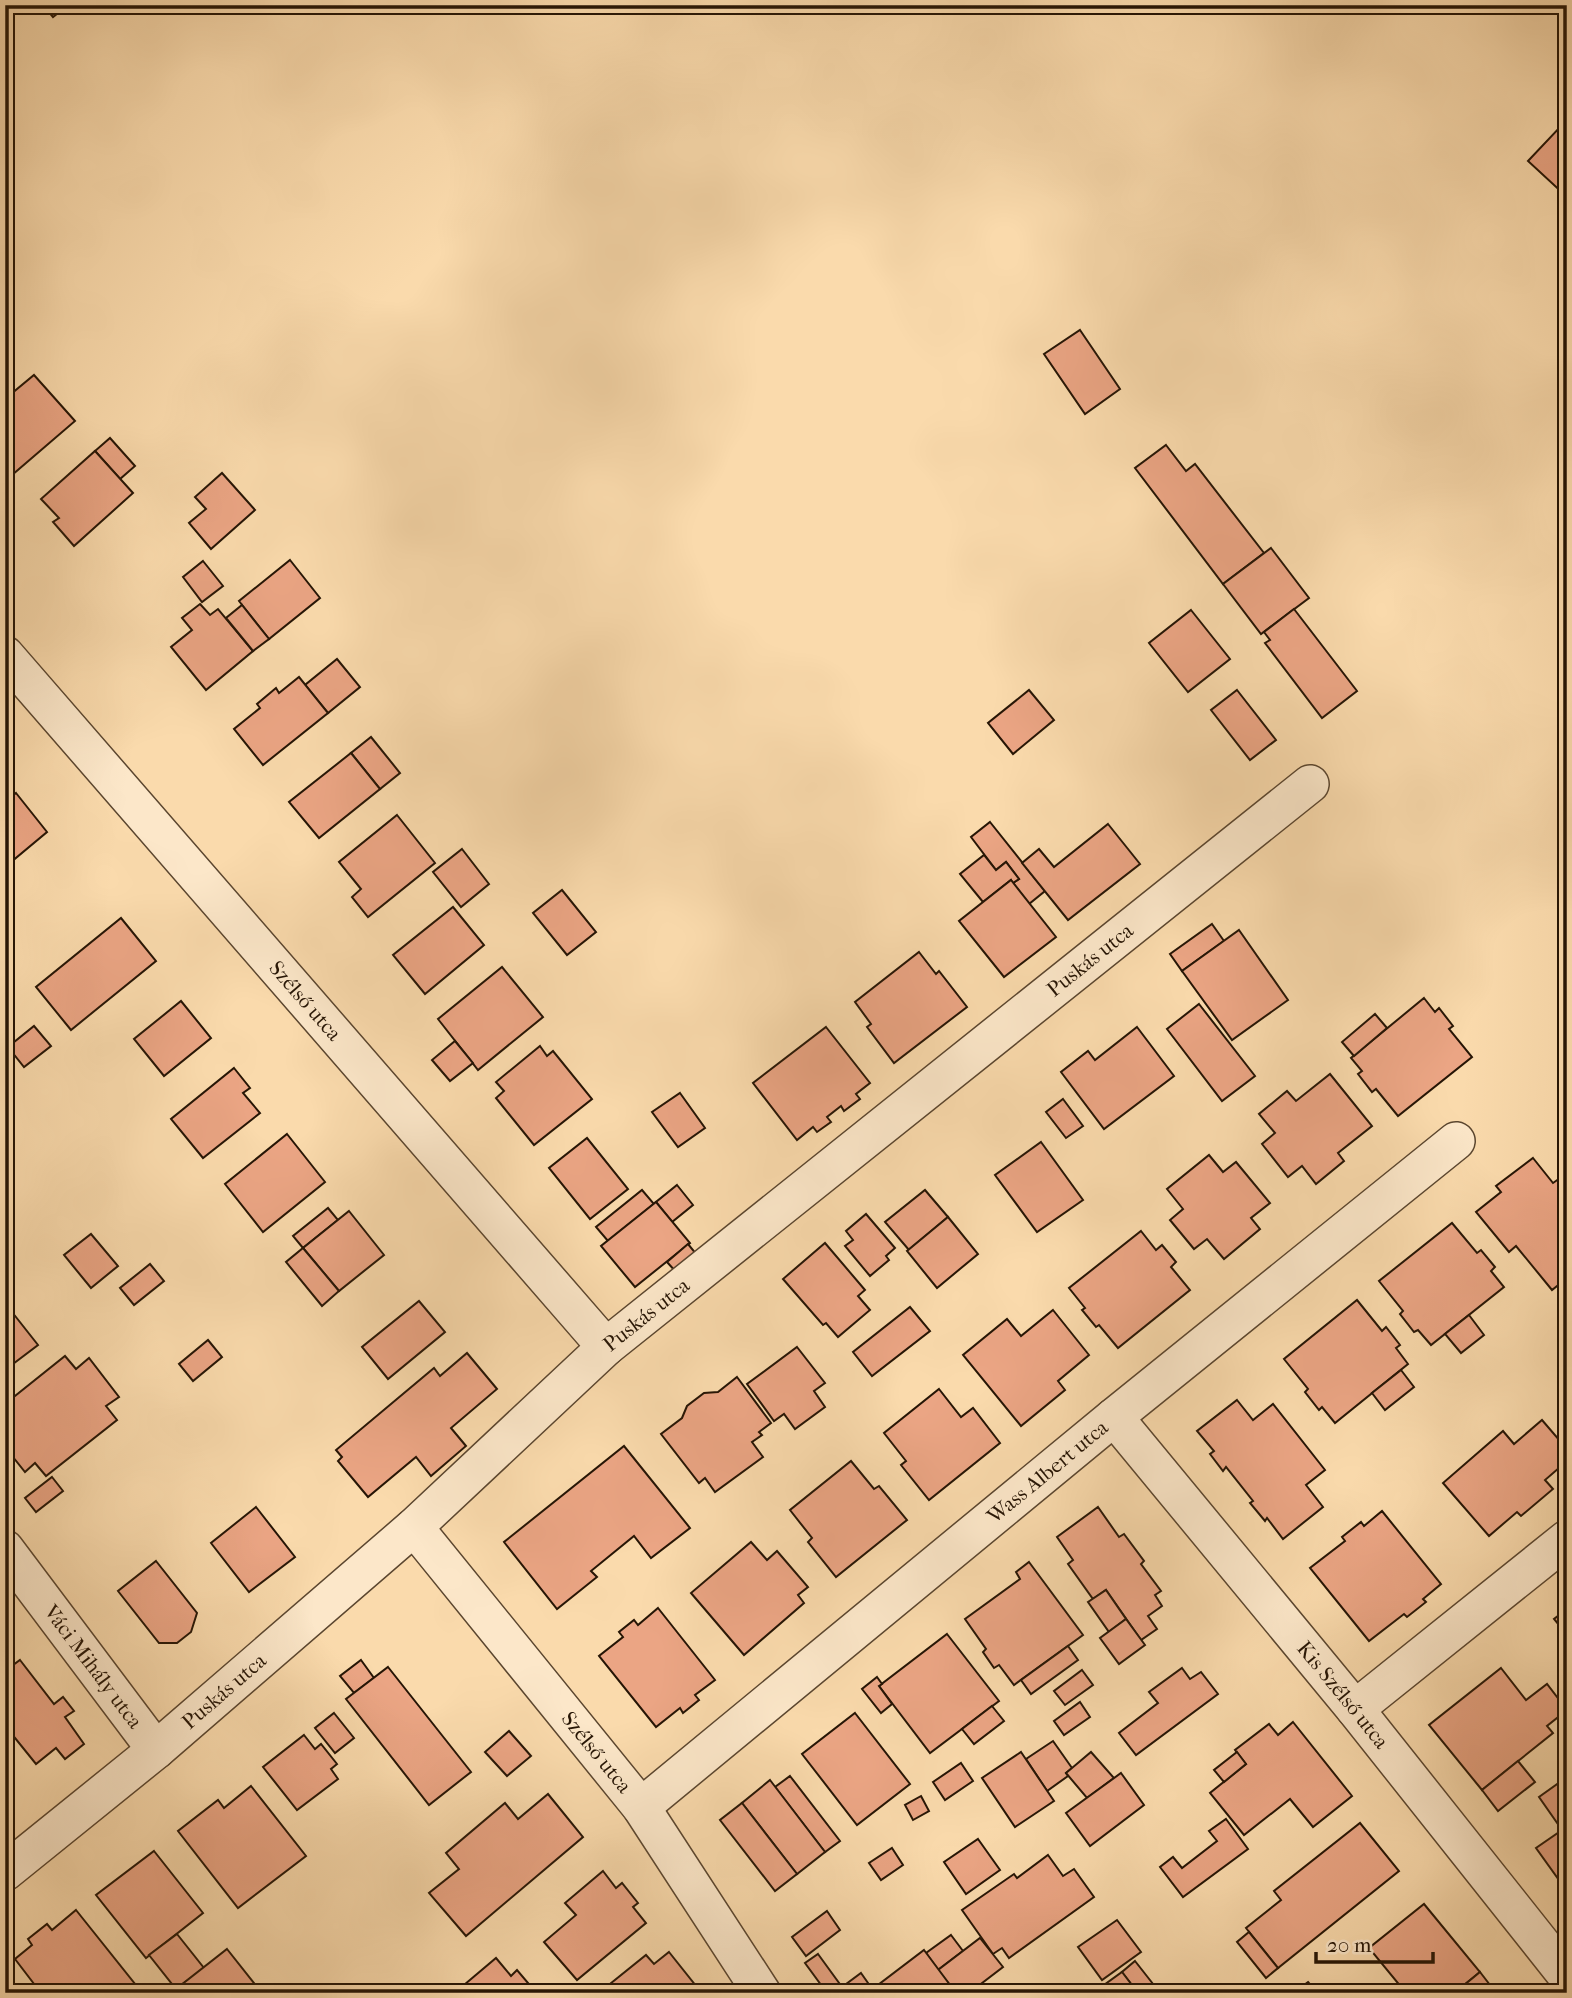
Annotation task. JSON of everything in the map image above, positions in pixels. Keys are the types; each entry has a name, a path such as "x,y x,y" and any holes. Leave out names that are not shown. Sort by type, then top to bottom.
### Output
{"street":[{"name":"Szélső utca","path":"5,655 606,1346"},
{"name":"Puskás utca","path":"5,1872 156,1750 414,1527 606,1346 1310,784"},
{"name":"Wass Albert utca","path":"641,1807 1114,1417 1456,1141"},
{"name":"Kis Szélső utca","path":"1114,1417 1355,1709 1567,1976"},
{"name":"Szélső utca","path":"414,1527 641,1807 762,1993"},
{"path":"1355,1709 1567,1539"},
{"name":"Váci Mihály utca","path":"5,1549 156,1750"}],"building":[{"path":"43,5 68,5 53,17"},
{"path":"1561,126 1567,131 1567,197 1528,161"},
{"path":"1080,330 1120,389 1085,414 1044,354"},
{"path":"34,375 75,421 5,481 5,399"},
{"path":"110,438 135,466 120,479 95,451"},
{"path":"1166,445 1186,471 1195,464 1264,553 1223,584 1135,468"},
{"path":"95,451 133,493 74,546 53,522 59,518 41,499"},
{"path":"222,473 255,510 211,549 189,523 206,509 195,497"},
{"path":"1271,548 1309,598 1261,634 1223,584"},
{"path":"290,560 320,598 269,639 239,601"},
{"path":"203,561 223,586 202,602 183,577"},
{"path":"200,604 210,615 218,609 253,651 206,690 171,647 192,630 182,618"},
{"path":"242,605 269,639 253,651 226,618"},
{"path":"1294,609 1357,691 1322,718 1265,643 1270,640 1264,632"},
{"path":"1191,610 1230,659 1188,692 1149,643"},
{"path":"337,659 360,687 328,713 305,685"},
{"path":"299,677 328,713 263,765 234,729 260,708 257,704 276,688 279,693"},
{"path":"1029,690 1054,720 1013,754 988,723"},
{"path":"1237,690 1276,740 1250,760 1211,710"},
{"path":"371,737 400,773 380,789 351,753"},
{"path":"351,753 380,789 319,838 289,802"},
{"path":"16,793 47,832 5,867 5,802"},
{"path":"397,815 435,863 368,917 352,897 361,889 339,862"},
{"path":"990,822 1045,891 1029,904 1013,883 1019,879 1006,862 996,870 971,837"},
{"path":"1108,824 1140,864 1068,920 1022,863 1039,849 1054,867"},
{"path":"462,849 489,884 461,907 433,872"},
{"path":"984,855 996,870 1006,862 1019,879 1013,883 1011,880 983,902 960,874"},
{"path":"1011,880 1056,937 1004,977 959,921"},
{"path":"562,890 596,932 567,955 533,913"},
{"path":"453,907 484,945 425,994 393,955"},
{"path":"121,918 156,961 71,1030 36,987"},
{"path":"1212,924 1224,941 1182,971 1170,954"},
{"path":"1239,930 1288,1000 1232,1040 1182,971"},
{"path":"919,952 936,974 939,971 967,1007 894,1063 867,1027 871,1024 855,1002"},
{"path":"502,967 543,1017 478,1070 438,1019"},
{"path":"1424,998 1435,1012 1439,1008 1453,1026 1449,1029 1472,1057 1398,1116 1376,1089 1372,1092 1358,1074 1362,1071 1351,1058"},
{"path":"181,1001 211,1038 164,1076 134,1039"},
{"path":"1199,1004 1255,1076 1222,1101 1167,1029"},
{"path":"1375,1014 1387,1028 1354,1056 1342,1042"},
{"path":"34,1026 51,1046 24,1067 8,1047"},
{"path":"826,1027 870,1083 856,1094 860,1099 844,1111 841,1106 827,1117 831,1122 817,1132 813,1127 797,1140 753,1083"},
{"path":"1137,1027 1174,1076 1104,1129 1061,1072 1088,1051 1095,1060"},
{"path":"455,1041 473,1063 450,1081 432,1060"},
{"path":"540,1046 547,1056 553,1051 592,1099 534,1145 496,1098 504,1091 496,1082"},
{"path":"234,1068 250,1088 243,1093 260,1113 203,1158 171,1119"},
{"path":"1330,1074 1372,1126 1338,1153 1344,1161 1316,1184 1302,1166 1288,1177 1262,1144 1275,1133 1259,1114 1287,1091 1296,1101"},
{"path":"680,1093 705,1128 678,1147 652,1112"},
{"path":"1063,1099 1083,1126 1066,1138 1046,1112"},
{"path":"287,1134 325,1182 263,1232 225,1184"},
{"path":"587,1138 628,1189 590,1219 549,1168"},
{"path":"1041,1142 1083,1200 1037,1232 995,1175"},
{"path":"1209,1155 1223,1172 1236,1162 1270,1203 1251,1218 1260,1229 1224,1259 1207,1239 1194,1249 1170,1220 1183,1209 1167,1189"},
{"path":"1533,1158 1553,1183 1563,1176 1567,1180 1567,1278 1552,1290 1516,1246 1509,1252 1476,1212 1501,1192 1496,1186"},
{"path":"677,1185 693,1205 672,1222 656,1202"},
{"path":"642,1190 654,1204 608,1241 596,1227"},
{"path":"925,1190 948,1217 909,1250 885,1222"},
{"path":"656,1202 690,1243 635,1287 601,1246"},
{"path":"328,1208 338,1220 303,1248 293,1236"},
{"path":"349,1211 384,1255 339,1291 303,1248"},
{"path":"866,1214 895,1248 886,1256 889,1260 870,1276 845,1246 853,1240 846,1231"},
{"path":"948,1217 978,1254 937,1288 907,1251"},
{"path":"1452,1223 1477,1253 1481,1250 1495,1267 1491,1271 1504,1287 1431,1345 1418,1330 1414,1332 1400,1314 1403,1311 1379,1281"},
{"path":"1141,1231 1156,1250 1162,1245 1176,1262 1171,1267 1190,1290 1118,1348 1082,1310 1085,1308 1069,1288"},
{"path":"91,1234 118,1266 91,1288 64,1255"},
{"path":"825,1243 865,1290 858,1296 870,1310 838,1337 826,1323 823,1325 783,1279"},
{"path":"688,1244 697,1255 676,1272 667,1262"},
{"path":"303,1248 339,1291 322,1306 286,1262"},
{"path":"150,1264 164,1281 134,1305 120,1288"},
{"path":"1357,1300 1382,1331 1386,1327 1400,1345 1396,1348 1408,1364 1335,1423 1322,1407 1319,1410 1305,1392 1308,1389 1284,1359"},
{"path":"419,1301 445,1332 388,1379 362,1347"},
{"path":"910,1307 930,1331 872,1376 853,1352"},
{"path":"1053,1310 1089,1355 1058,1381 1065,1390 1021,1426 963,1355 1007,1319 1021,1336"},
{"path":"12,1312 38,1345 5,1370 5,1317"},
{"path":"1469,1315 1484,1335 1461,1353 1445,1334"},
{"path":"208,1340 222,1357 193,1381 179,1364"},
{"path":"797,1347 825,1383 814,1391 825,1407 795,1429 784,1414 774,1421 747,1384"},
{"path":"467,1353 497,1389 451,1428 466,1446 431,1476 416,1457 368,1497 338,1461 342,1457 336,1450 434,1368 440,1376"},
{"path":"65,1356 76,1369 89,1358 119,1397 106,1406 117,1420 46,1476 35,1463 25,1472 5,1447 5,1404"},
{"path":"1401,1370 1414,1387 1385,1410 1372,1393"},
{"path":"737,1377 771,1423 759,1432 762,1435 752,1442 763,1457 715,1492 705,1478 699,1483 661,1434 682,1418 687,1406 704,1393 718,1392"},
{"path":"939,1389 961,1417 973,1408 1000,1443 929,1500 901,1465 906,1461 884,1433"},
{"path":"1237,1400 1253,1420 1273,1404 1325,1470 1306,1485 1323,1507 1283,1539 1267,1518 1265,1521 1250,1503 1253,1501 1226,1467 1223,1471 1210,1454 1214,1451 1197,1431"},
{"path":"1542,1420 1567,1449 1567,1461 1545,1480 1553,1489 1521,1516 1517,1512 1489,1536 1443,1483 1503,1431 1514,1444"},
{"path":"624,1446 690,1528 651,1558 634,1536 591,1571 597,1577 557,1609 504,1542"},
{"path":"851,1461 874,1489 879,1486 907,1520 836,1577 808,1542 812,1538 790,1510"},
{"path":"52,1477 63,1491 36,1512 25,1498"},
{"path":"256,1507 295,1557 249,1592 211,1543"},
{"path":"1098,1507 1119,1537 1124,1534 1161,1591 1155,1595 1162,1606 1148,1616 1157,1629 1141,1640 1106,1590 1093,1599 1068,1564 1073,1560 1057,1537"},
{"path":"1382,1511 1441,1584 1423,1599 1426,1602 1407,1617 1404,1614 1369,1641 1310,1568 1345,1541 1342,1537 1361,1522 1364,1526"},
{"path":"751,1542 767,1560 777,1551 808,1587 798,1595 804,1603 744,1655 691,1593"},
{"path":"156,1561 197,1613 191,1632 177,1643 159,1643 118,1591"},
{"path":"1029,1562 1083,1635 1014,1685 999,1665 994,1668 983,1652 986,1649 965,1619 1020,1579 1016,1572"},
{"path":"1106,1590 1126,1619 1109,1632 1088,1602"},
{"path":"658,1608 715,1680 695,1695 699,1700 683,1713 680,1708 656,1727 599,1656 623,1637 619,1632 634,1620 638,1625"},
{"path":"1567,1609 1567,1635 1554,1619"},
{"path":"1126,1619 1145,1645 1119,1664 1100,1638"},
{"path":"947,1634 999,1701 930,1753 879,1686"},
{"path":"1068,1646 1078,1660 1031,1694 1021,1680"},
{"path":"20,1660 54,1704 63,1697 74,1711 65,1717 84,1744 65,1759 56,1748 36,1764 7,1728 5,1729 5,1671"},
{"path":"361,1660 374,1678 354,1693 340,1676"},
{"path":"388,1667 471,1772 429,1805 346,1699"},
{"path":"1182,1668 1190,1679 1201,1672 1218,1694 1136,1755 1119,1733 1158,1703 1149,1692"},
{"path":"1501,1668 1526,1700 1547,1684 1567,1710 1547,1726 1553,1733 1482,1790 1429,1725"},
{"path":"1082,1670 1093,1685 1065,1705 1054,1691"},
{"path":"877,1677 882,1684 879,1686 892,1704 881,1713 862,1689"},
{"path":"1080,1702 1090,1717 1064,1735 1054,1721"},
{"path":"992,1706 1004,1721 974,1744 962,1729"},
{"path":"334,1713 354,1738 335,1753 315,1728"},
{"path":"855,1713 910,1784 857,1825 802,1754"},
{"path":"1293,1722 1352,1796 1313,1827 1290,1799 1244,1835 1210,1793 1246,1764 1235,1750 1269,1724 1278,1735"},
{"path":"509,1731 531,1756 507,1776 485,1752"},
{"path":"304,1735 315,1749 321,1744 337,1764 331,1769 338,1779 297,1810 263,1767"},
{"path":"1053,1741 1072,1768 1066,1773 1068,1776 1047,1791 1026,1759"},
{"path":"1021,1752 1054,1801 1015,1827 982,1778"},
{"path":"1091,1752 1114,1778 1087,1798 1066,1773"},
{"path":"1237,1752 1246,1764 1224,1782 1214,1770"},
{"path":"1518,1761 1535,1782 1498,1811 1482,1790"},
{"path":"961,1763 973,1781 945,1800 933,1782"},
{"path":"1121,1773 1144,1805 1090,1846 1066,1813"},
{"path":"790,1776 840,1841 825,1852 775,1787"},
{"path":"1567,1777 1567,1886 1564,1887 1536,1848 1562,1830 1539,1797"},
{"path":"770,1780 825,1852 797,1874 742,1803"},
{"path":"251,1786 306,1856 238,1908 178,1831 218,1800 224,1808"},
{"path":"548,1794 583,1837 466,1936 429,1893 459,1869 446,1853 505,1803 518,1819"},
{"path":"921,1796 929,1811 913,1820 905,1805"},
{"path":"742,1803 797,1874 775,1891 720,1820"},
{"path":"1226,1819 1248,1849 1183,1897 1160,1867 1173,1857 1182,1868 1217,1841 1209,1831"},
{"path":"1360,1823 1399,1871 1278,1968 1246,1928 1281,1900 1274,1891"},
{"path":"978,1839 1000,1870 966,1894 944,1862"},
{"path":"892,1848 903,1865 881,1880 869,1863"},
{"path":"154,1851 203,1913 146,1958 96,1895"},
{"path":"1048,1855 1063,1876 1074,1869 1094,1897 1009,1958 1002,1948 993,1954 962,1910 1014,1874 1017,1878"},
{"path":"603,1871 616,1888 622,1883 638,1903 633,1907 646,1923 577,1980 544,1942 576,1915 565,1903"},
{"path":"1424,1904 1480,1972 1454,1993 1406,1993 1369,1948"},
{"path":"76,1910 139,1989 135,1993 41,1993 15,1959 32,1945 28,1939 47,1924 52,1930"},
{"path":"827,1911 840,1930 806,1956 792,1937"},
{"path":"1117,1920 1141,1952 1102,1980 1078,1947"},
{"path":"1249,1932 1278,1968 1266,1978 1237,1942"},
{"path":"177,1934 204,1968 176,1989 149,1955"},
{"path":"951,1935 963,1951 938,1970 926,1953"},
{"path":"980,1938 1003,1967 969,1993 956,1993 938,1970"},
{"path":"227,1949 257,1987 249,1993 179,1993 176,1989"},
{"path":"924,1950 956,1993 885,1993 878,1985"},
{"path":"669,1952 700,1991 698,1993 600,1992 646,1955 654,1964"},
{"path":"818,1954 842,1987 834,1993 827,1993 805,1963"},
{"path":"496,1958 511,1976 517,1970 534,1990 530,1993 461,1993 458,1990"},
{"path":"1135,1961 1157,1989 1152,1993 1138,1993 1122,1972"},
{"path":"1122,1972 1138,1993 1110,1993 1104,1985"},
{"path":"1480,1972 1490,1985 1480,1993 1458,1993 1457,1991"},
{"path":"861,1973 868,1983 854,1993 834,1993"},
{"path":"1308,1982 1317,1993 1293,1993"}]}
